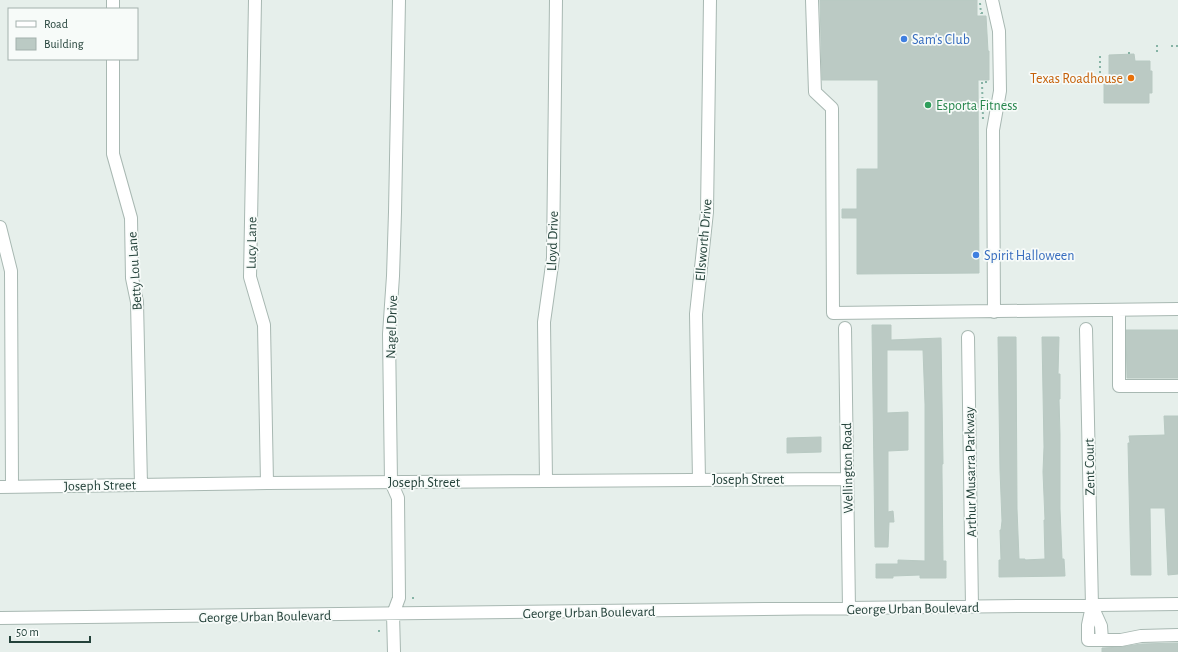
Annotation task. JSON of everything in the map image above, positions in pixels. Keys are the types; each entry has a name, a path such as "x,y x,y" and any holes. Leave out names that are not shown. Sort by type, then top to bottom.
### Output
{"street":[{"name":"Lucy Lane","path":"256,0 250,277 264,325 267,483"},
{"name":"Nagel Drive","path":"394,652 393,614 399,598 398,498 390,482 389,334 396,212 399,0"},
{"name":"Lloyd Drive","path":"546,481 544,322 553,258 556,0"},
{"name":"Ellsworth Drive","path":"699,480 696,314 707,212 710,0"},
{"path":"812,0 815,92 832,108 833,313 1178,309"},
{"path":"992,0 999,31 1000,91 993,130 994,312"},
{"name":"Betty Lou Lane","path":"113,60 113,154 130,218 132,278 138,302 141,485"},
{"path":"0,227 11,271 6,486"},
{"path":"1119,310 1120,386 1178,386"},
{"name":"Wellington Road","path":"845,328 849,609"},
{"name":"Zent Court","path":"1086,329 1092,606"},
{"name":"Arthur Musarra Parkway","path":"968,337 972,607"},
{"name":"Joseph Street","path":"6,486 847,479"},
{"name":"George Urban Boulevard","path":"0,618 1178,604"},
{"path":"1092,606 1101,626 1094,643 1141,636 1178,636"}],"path":[{"path":"980,0 981,13 989,13"},
{"path":"1157,52 1158,45"},
{"path":"1171,46 1178,46"},
{"path":"1100,56 1100,86"},
{"path":"983,124 982,82 992,82"},
{"path":"379,630 379,633 381,633"}],"building":[{"path":"820,0 977,0 977,16 986,16 989,51 989,80 978,80 979,273 857,274 857,218 842,218 842,209 857,209 857,169 878,169 878,80 822,80"},
{"name":"Texas Roadhouse","path":"1134,54 1135,61 1150,61 1150,71 1152,71 1152,93 1149,93 1149,103 1104,103 1104,84 1109,84 1109,55"},
{"path":"872,325 891,325 891,340 941,338 943,561 946,561 946,578 920,578 920,575 876,578 876,564 898,564 898,560 925,561 925,404 923,350 887,350 887,413 908,412 908,450 888,451 888,512 893,511 894,522 889,522 888,547 875,547"},
{"path":"1126,330 1178,330 1178,378 1127,378"},
{"path":"998,337 1016,337 1017,509 1019,559 1025,560 1045,559 1042,337 1059,337 1058,374 1060,374 1060,509 1062,559 1064,559 1065,576 999,577 999,560 1001,560 1000,530 1002,521"},
{"path":"1164,416 1178,416 1178,574 1168,575 1165,508 1150,508 1151,575 1131,575 1129,436 1165,435"},
{"path":"821,437 821,452 787,453 787,438"},
{"path":"1178,643 1178,652 1102,652 1102,648 1141,644"}],"place":[{"name":"Sam's Club","path":"904,39"},
{"name":"Texas Roadhouse","path":"1131,78"},
{"name":"Esporta Fitness","path":"928,105"},
{"name":"Spirit Halloween","path":"976,255"}]}
